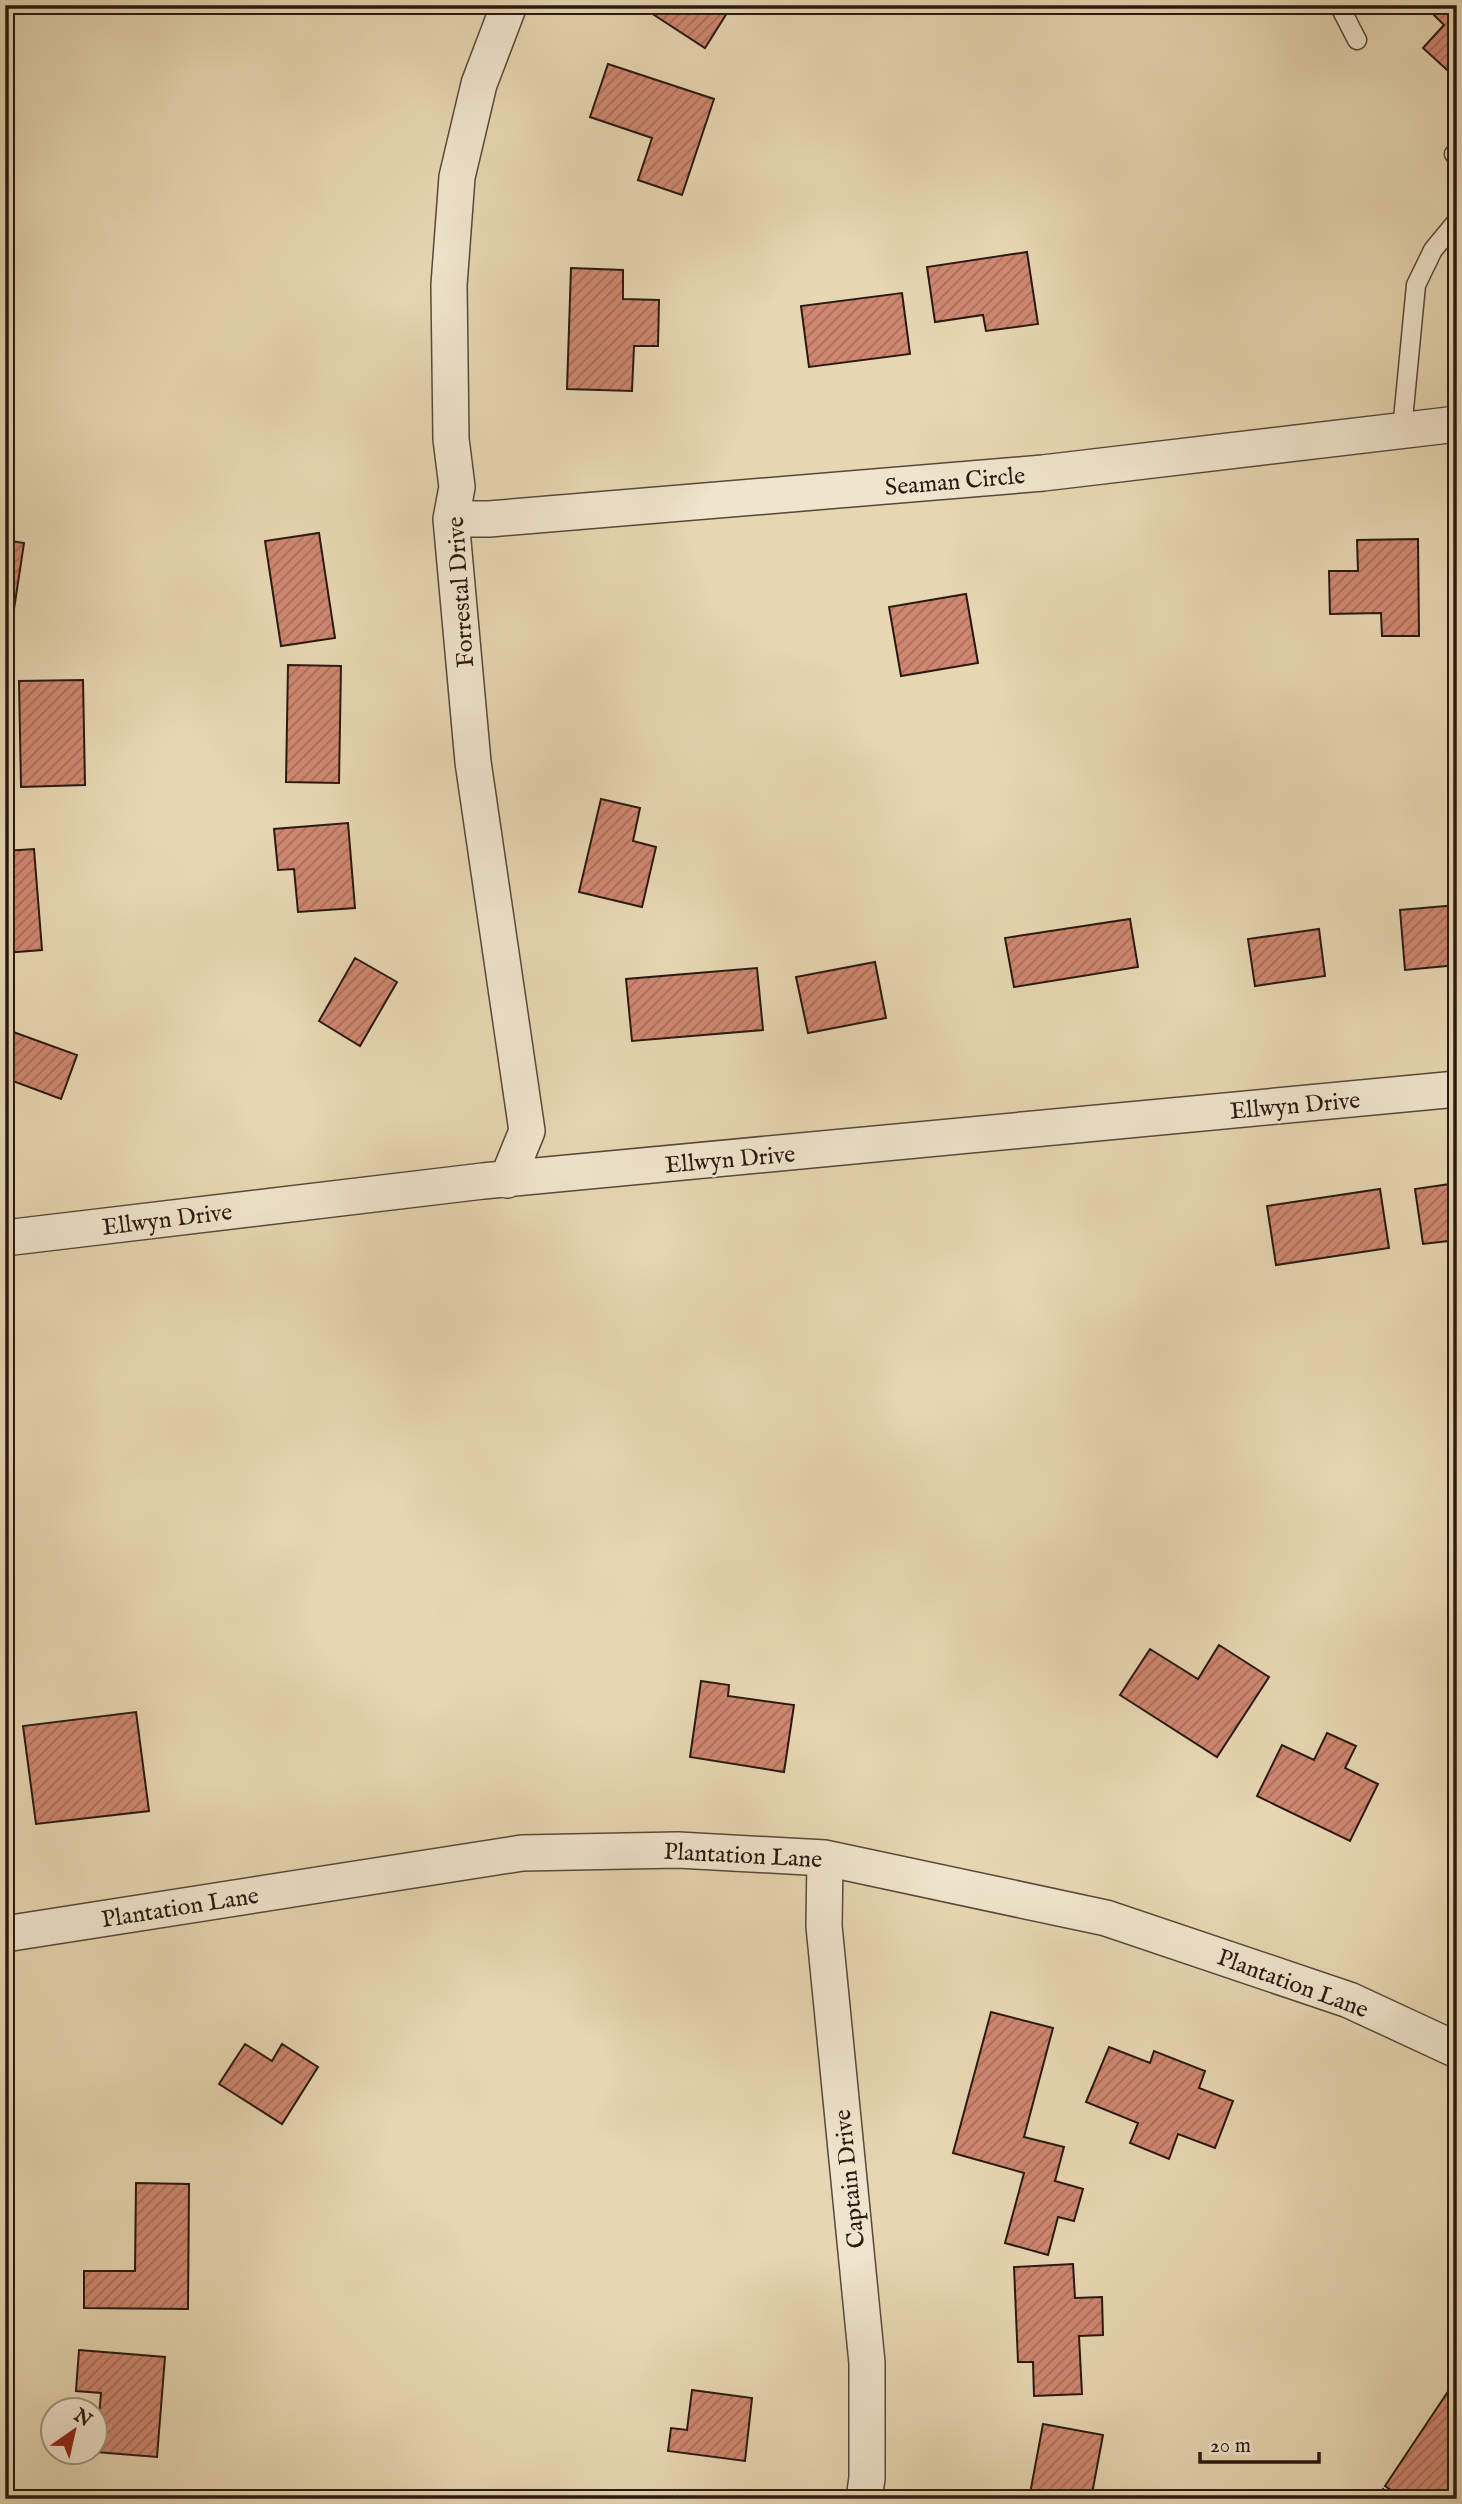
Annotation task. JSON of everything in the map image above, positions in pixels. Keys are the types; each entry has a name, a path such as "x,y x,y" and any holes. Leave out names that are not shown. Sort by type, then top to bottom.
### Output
{"street":[{"name":"Forrestal Drive","path":"507,1180 527,1131 473,762 451,519 457,487 451,439 449,285 457,177 479,84 509,5"},
{"name":"Seaman Circle","path":"451,519 489,519 1042,473 1457,424"},
{"name":"Ellwyn Drive","path":"5,1238 507,1180 1457,1089"},
{"name":"Plantation Lane","path":"5,1934 522,1853 678,1850 825,1858 1106,1918 1349,2000 1457,2050"},
{"name":"Captain Drive","path":"825,1858 824,1926 867,2363 867,2478 864,2499"}],"lane":[{"path":"1339,5 1357,40"},
{"path":"1402,430 1416,285 1433,250 1457,221"}],"building":[{"path":"652,5 732,5 705,48 648,11"},
{"path":"1424,5 1457,5 1457,79 1423,48 1444,25"},
{"path":"608,64 714,99 682,195 638,180 652,138 590,117"},
{"path":"1027,252 1038,324 986,331 983,315 935,322 927,267"},
{"path":"571,268 623,270 623,299 659,300 658,346 634,346 632,391 567,389"},
{"path":"902,293 910,354 809,367 801,306"},
{"path":"5,383 11,384 5,448"},
{"path":"319,533 335,638 281,646 265,541"},
{"path":"1418,539 1419,636 1382,636 1381,613 1330,614 1329,571 1358,571 1357,540"},
{"path":"5,540 24,543 11,629 5,628"},
{"path":"966,594 978,663 901,676 889,607"},
{"path":"288,665 341,666 339,783 286,782"},
{"path":"83,680 85,785 21,787 19,681"},
{"path":"601,799 640,808 633,841 656,847 642,907 579,892"},
{"path":"348,823 355,908 298,912 294,869 278,870 274,829"},
{"path":"34,849 42,950 5,953 5,851"},
{"path":"1457,905 1457,965 1405,970 1400,910"},
{"path":"1130,919 1138,967 1014,987 1005,938"},
{"path":"1319,929 1325,976 1255,986 1248,939"},
{"path":"355,958 397,982 360,1046 319,1021"},
{"path":"875,962 886,1018 808,1033 796,977"},
{"path":"757,968 763,1030 632,1041 626,979"},
{"path":"5,1029 77,1055 61,1099 13,1081 5,1101"},
{"path":"1457,1183 1457,1240 1423,1244 1415,1189"},
{"path":"1380,1189 1389,1248 1276,1265 1267,1206"},
{"path":"1219,1645 1269,1677 1217,1757 1120,1695 1150,1649 1198,1679"},
{"path":"701,1681 729,1685 728,1696 794,1705 784,1772 690,1757"},
{"path":"136,1712 149,1811 36,1824 23,1726"},
{"path":"1327,1733 1356,1746 1345,1768 1378,1784 1350,1841 1257,1796 1282,1745 1314,1760"},
{"path":"991,2012 1053,2028 1024,2137 1064,2147 1055,2181 1083,2189 1074,2221 1058,2217 1048,2255 1005,2243 1024,2173 953,2153"},
{"path":"245,2044 272,2061 282,2044 318,2067 282,2124 219,2084"},
{"path":"1109,2047 1150,2063 1154,2051 1205,2071 1199,2088 1233,2101 1215,2148 1178,2134 1169,2159 1130,2143 1138,2123 1086,2102"},
{"path":"136,2183 189,2184 188,2309 84,2308 84,2271 135,2271"},
{"path":"1073,2264 1075,2298 1102,2297 1103,2335 1079,2336 1082,2394 1034,2396 1033,2362 1018,2362 1014,2267"},
{"path":"79,2350 165,2357 157,2457 108,2453 108,2396 76,2391"},
{"path":"1457,2378 1457,2499 1404,2499 1385,2486"},
{"path":"692,2390 752,2398 745,2461 668,2451 671,2428 687,2430"},
{"path":"1043,2424 1103,2435 1091,2499 1029,2499"},
{"path":"1383,2489 1398,2499 1377,2499"},
{"path":"675,2490 704,2499 673,2499"}]}
